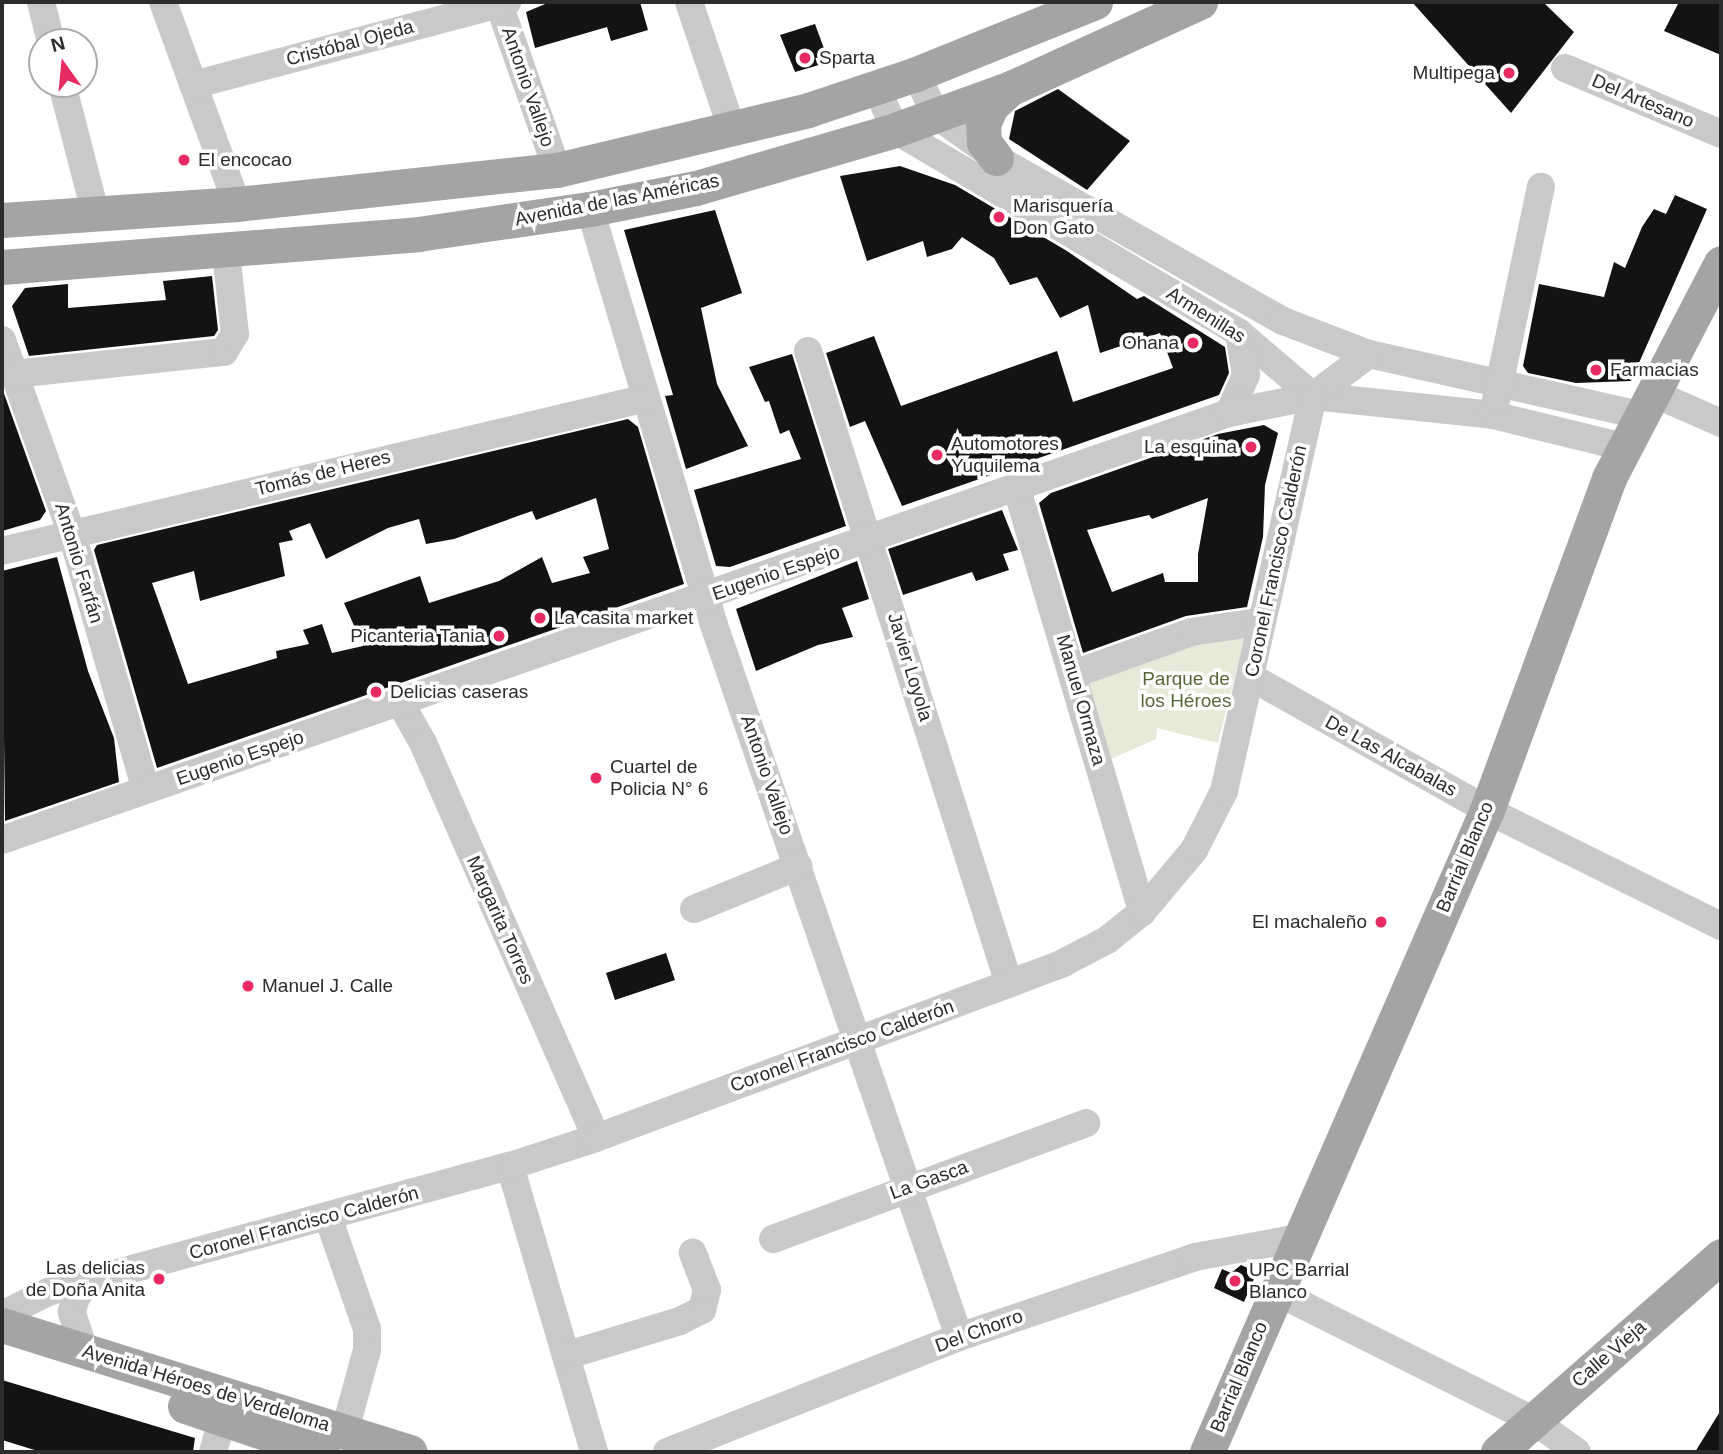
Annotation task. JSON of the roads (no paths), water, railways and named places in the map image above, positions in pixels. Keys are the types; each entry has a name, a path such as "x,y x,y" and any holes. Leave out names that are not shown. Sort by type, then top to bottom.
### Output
{"main road":[{"path":"2,220 237,204 557,170 732,129 877,88 1095,2"},
{"name":"Avenida de las Américas","path":"2,267 226,252 418,234 590,209 757,172 895,130 1011,88 1200,2"},
{"path":"996,158 984,142 983,124 991,106 1011,88"},
{"name":"Barrial Blanco","path":"1207,1452 1487,810 1623,447 1721,263"},
{"name":"Calle Vieja","path":"1498,1452 1721,1256"},
{"name":"Avenida Héroes de Verdeloma","path":"2,1325 84,1350 334,1441"},
{"name":"Avenida Héroes de Verdeloma","path":"2,1346 223,1418 334,1441 410,1452"}],"street":[{"path":"41,2 48,28"},
{"path":"163,2 237,204"},
{"path":"689,2 732,129"},
{"name":"Cristóbal Ojeda","path":"193,85 503,3"},
{"name":"Antonio Vallejo","path":"503,3 557,170"},
{"name":"Del Artesano","path":"1565,68 1721,134"},
{"name":"Armenillas","path":"916,74 936,115 996,158 1283,321 1369,354 1499,384 1647,404 1721,423"},
{"path":"877,88 895,130"},
{"path":"66,98 95,212"},
{"name":"Armenillas","path":"895,130 1239,333 1313,396"},
{"path":"1493,415 1541,187"},
{"name":"Antonio Vallejo","path":"590,209 707,596 960,1337"},
{"path":"14,374 224,352 235,334 226,252"},
{"path":"1229,413 1246,375 1239,333"},
{"name":"Antonio Farfán","path":"2,340 72,534 146,790"},
{"name":"Javier Loyola","path":"808,351 1009,984"},
{"path":"1313,396 1369,354"},
{"path":"1313,396 1493,415 1623,447"},
{"name":"Eugenio Espejo","path":"2,840 870,541 1229,413 1313,396"},
{"name":"Coronel Francisco Calderón","path":"2,1315 48,1292 510,1166 596,1138 1009,984 1107,940 1142,912 1194,850 1224,791 1251,677 1259,622 1313,396"},
{"name":"Tomás de Heres","path":"2,551 646,398"},
{"name":"Manuel Ormaza","path":"1017,489 1142,912"},
{"path":"1073,674 1191,632 1259,622"},
{"name":"De Las Alcabalas","path":"1251,677 1487,810 1721,926"},
{"name":"Margarita Torres","path":"401,704 423,743 596,1138"},
{"path":"694,909 799,866"},
{"name":"La Gasca","path":"773,1239 1086,1124"},
{"path":"510,1166 568,1355 594,1452"},
{"path":"328,1217 367,1329 367,1350 334,1441"},
{"name":"Del Chorro","path":"667,1452 960,1337 1195,1257 1299,1238"},
{"path":"568,1355 680,1321 702,1310 707,1290 692,1253"},
{"path":"84,1350 72,1312 76,1297 89,1281"},
{"path":"1275,1291 1533,1420 1577,1452"},
{"path":"213,1452 223,1418"}],"place":[{"name":"Sparta","path":"805,58"},
{"name":"Multipega","path":"1509,73"},
{"name":"El encocao","path":"184,160"},
{"name":"Marisquería Don Gato","path":"999,217"},
{"name":"Ohana","path":"1193,343"},
{"name":"Farmacias","path":"1596,370"},
{"name":"La esquina","path":"1251,447"},
{"name":"Automotores Yuquilema","path":"937,455"},
{"name":"La casita market","path":"540,618"},
{"name":"Picanteria Tania","path":"499,636"},
{"name":"Delicias caseras","path":"376,692"},
{"name":"Cuartel de Policia N° 6","path":"596,778"},
{"name":"El machaleño","path":"1381,922"},
{"name":"Manuel J. Calle","path":"248,986"},
{"name":"Las delicias de Doña Anita","path":"159,1279"},
{"name":"UPC Barrial Blanco","path":"1235,1281"}],"park label":[{"name":"Parque de los Héroes","path":"1186,690"}]}
